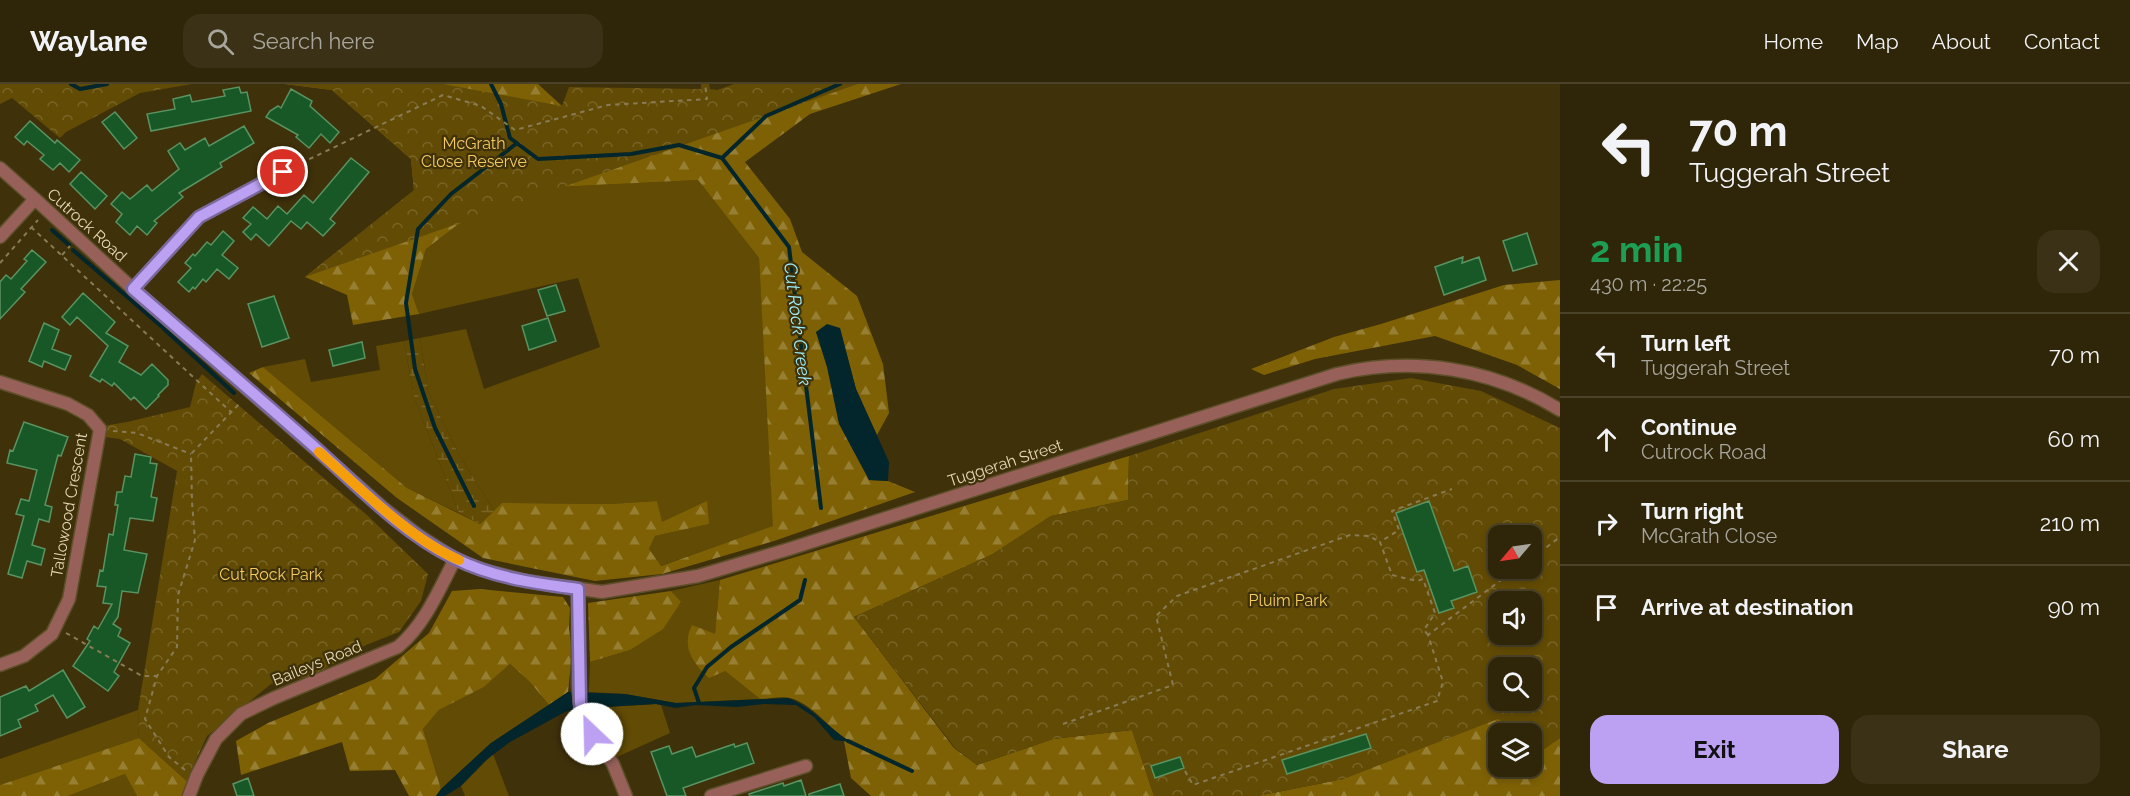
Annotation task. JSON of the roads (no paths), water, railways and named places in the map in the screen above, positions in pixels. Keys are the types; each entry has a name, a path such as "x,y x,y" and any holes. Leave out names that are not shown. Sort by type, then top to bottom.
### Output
{"street":[{"name":"Cutrock Road","path":"0,168 133,289 383,508 426,541 455,559"},
{"path":"133,289 199,217 283,172"},
{"path":"0,237 35,199"},
{"name":"Tuggerah Street","path":"455,559 525,582 602,592 698,576 1362,368 1424,365 1453,370 1486,377 1520,389 1560,410"},
{"name":"Tallowood Crescent","path":"0,382 68,404 88,415 100,429 69,599 52,634 24,656 0,665"},
{"name":"Baileys Road","path":"189,796 195,778 216,739 241,714 398,647 411,636 421,623 455,559"},
{"path":"578,589 578,685 582,719 613,764 626,796"},
{"path":"711,796 806,766"}],"water":[{"path":"827,324 840,328 856,389 889,462 888,481 869,480 839,424 827,367 816,332"},
{"path":"568,692 625,694 676,703 788,698 813,712 851,742 834,740 814,717 796,705 764,704 737,707 696,705 676,708 656,704 574,709 510,742 486,760 461,786 445,796 436,796 491,743"}],"waterway":[{"path":"71,84 80,89 107,84"},
{"path":"491,84 501,104 510,138 538,159 631,154 679,145 722,158"},
{"name":"Cut Rock Creek","path":"821,508 789,247 722,158 766,116 840,84"},
{"path":"474,506 435,428 415,369 406,303 418,229 451,194 517,143"},
{"path":"52,230 69,245"},
{"path":"73,250 161,326"},
{"path":"163,328 234,393"},
{"name":"Cut Rock Creek","path":"699,703 694,688 707,667 731,647 800,600 805,580"},
{"path":"848,741 912,771"}],"park label":[{"name":"McGrath Close Reserve","path":"474,152"},
{"name":"Cut Rock Park","path":"271,574"},
{"name":"Pluim Park","path":"1288,600"}]}
